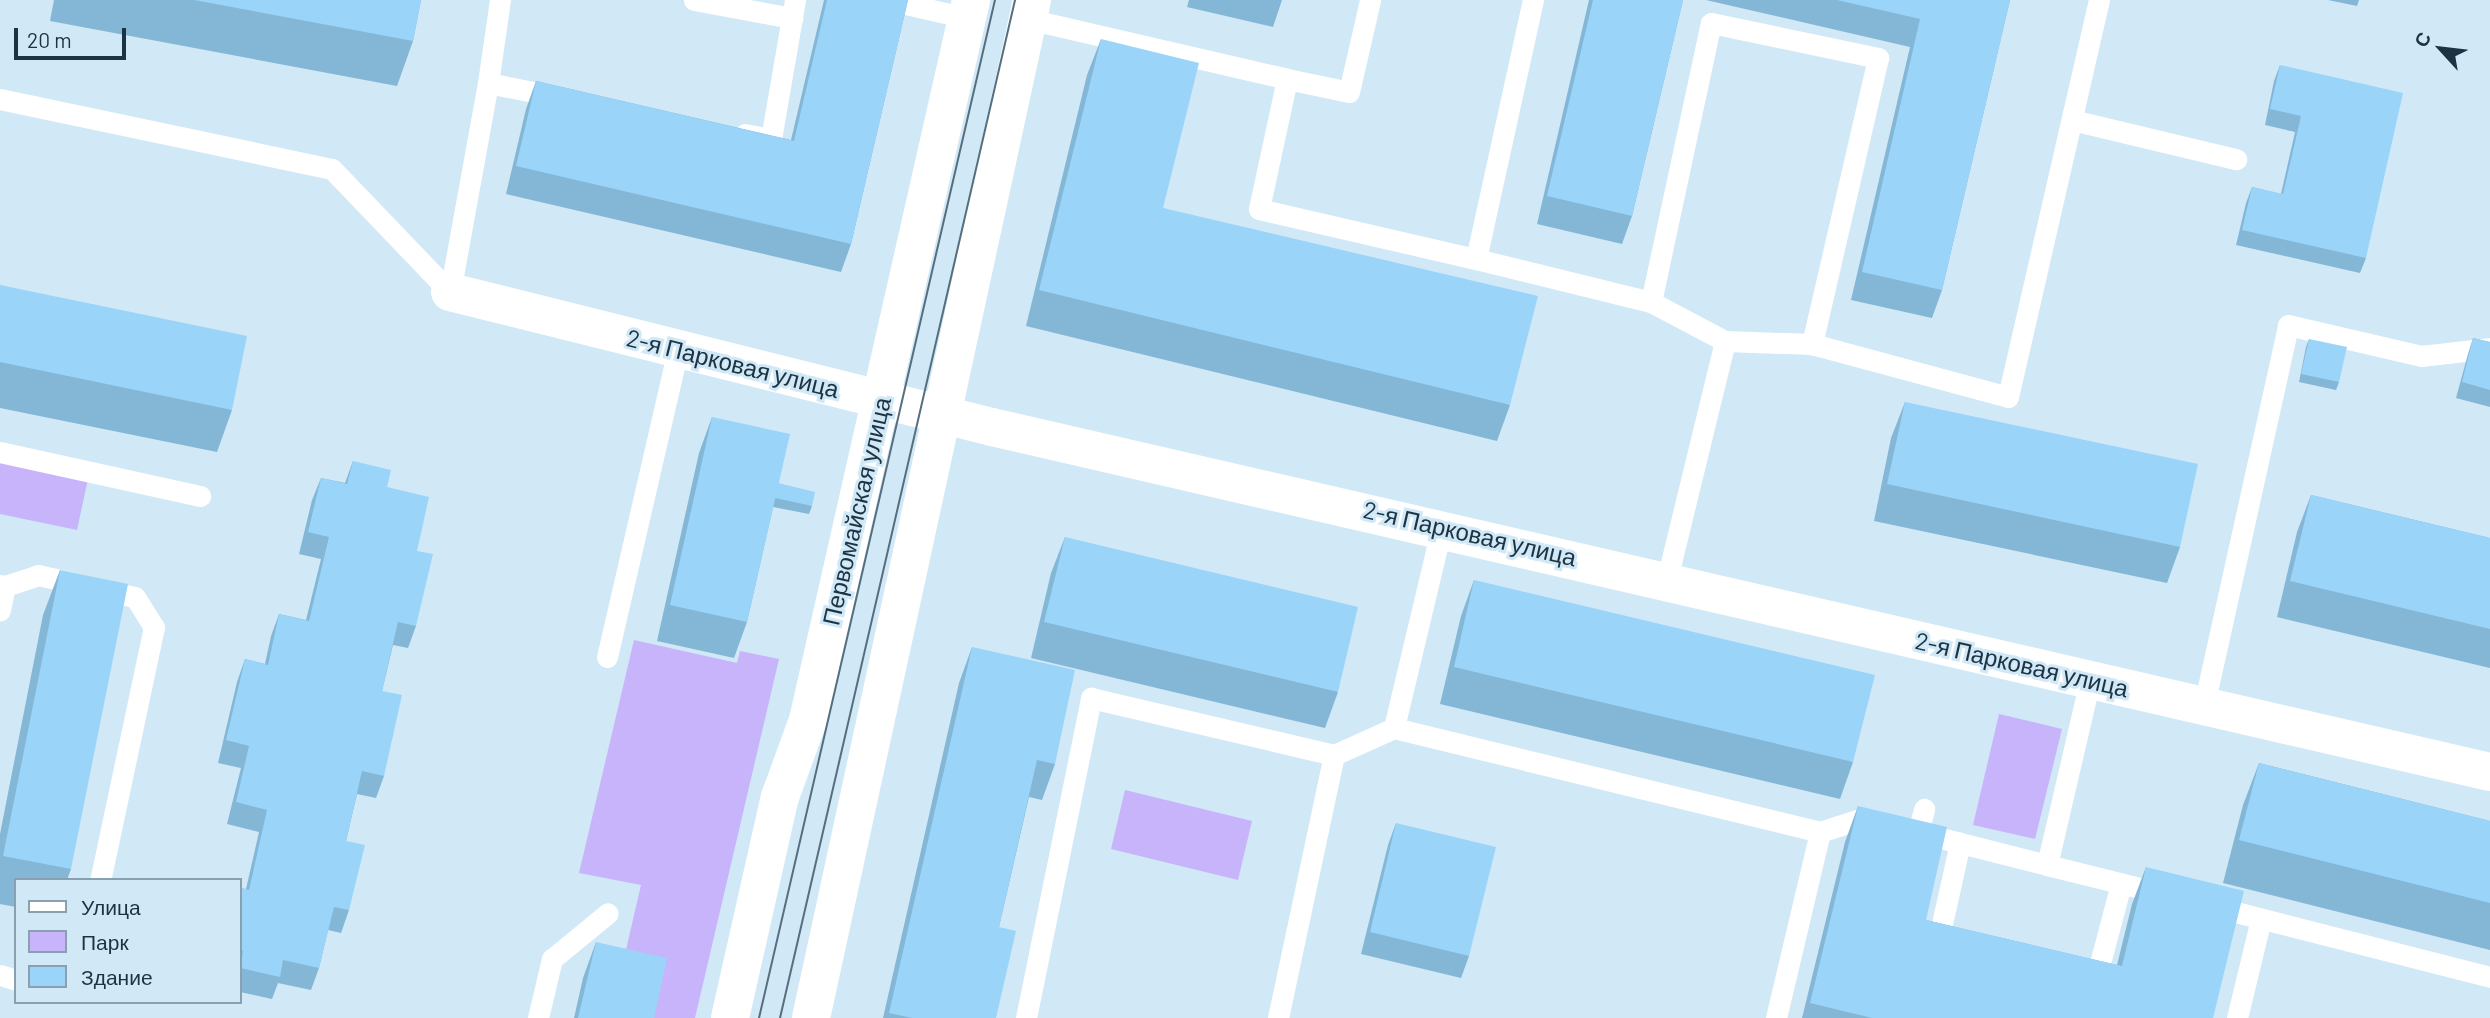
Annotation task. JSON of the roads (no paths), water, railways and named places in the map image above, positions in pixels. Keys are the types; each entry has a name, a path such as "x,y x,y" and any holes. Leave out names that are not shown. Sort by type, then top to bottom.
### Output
{"street":[{"name":"Первомайская улица","path":"730,1018 881,400 969,9"},
{"path":"811,1018 939,414 1030,10"},
{"name":"2-я Парковая улица","path":"450,292 939,414 1442,526 2490,772"}],"lane":[{"path":"450,292 488,83 500,0"},
{"path":"694,0 793,9 771,139 717,128"},
{"path":"888,0 969,9"},
{"path":"1030,10 1287,79 1349,92 1370,0"},
{"path":"1476,259 1533,0"},
{"path":"1287,79 1259,209 1651,302 1725,341 1812,344 2008,397 2099,0"},
{"path":"1651,302 1711,23 1878,58 1812,344"},
{"path":"488,83 582,102"},
{"path":"0,99 331,169 450,292"},
{"path":"2072,120 2236,159"},
{"path":"2204,705 2288,325 2421,356 2490,348"},
{"path":"1667,579 1725,341"},
{"path":"607,657 678,349"},
{"path":"0,452 200,496"},
{"path":"1394,728 1442,526"},
{"path":"0,611 3,586 38,575 135,597 154,627 100,878"},
{"path":"2047,865 2090,680"},
{"path":"1026,1018 1091,698 1334,755 1394,728 1821,832 1863,818 2490,977"},
{"path":"1278,1018 1334,755"},
{"path":"1917,832 1924,809"},
{"path":"1776,1018 1821,832"},
{"path":"1959,843 1933,945 1960,952"},
{"path":"2145,890 2152,867"},
{"path":"2068,979 2095,986 2121,884"},
{"path":"538,1018 552,959 608,913"},
{"path":"2237,1018 2261,919"}],"tram line":[{"path":"759,1018 995,0"},
{"path":"780,1018 1015,0"}]}
